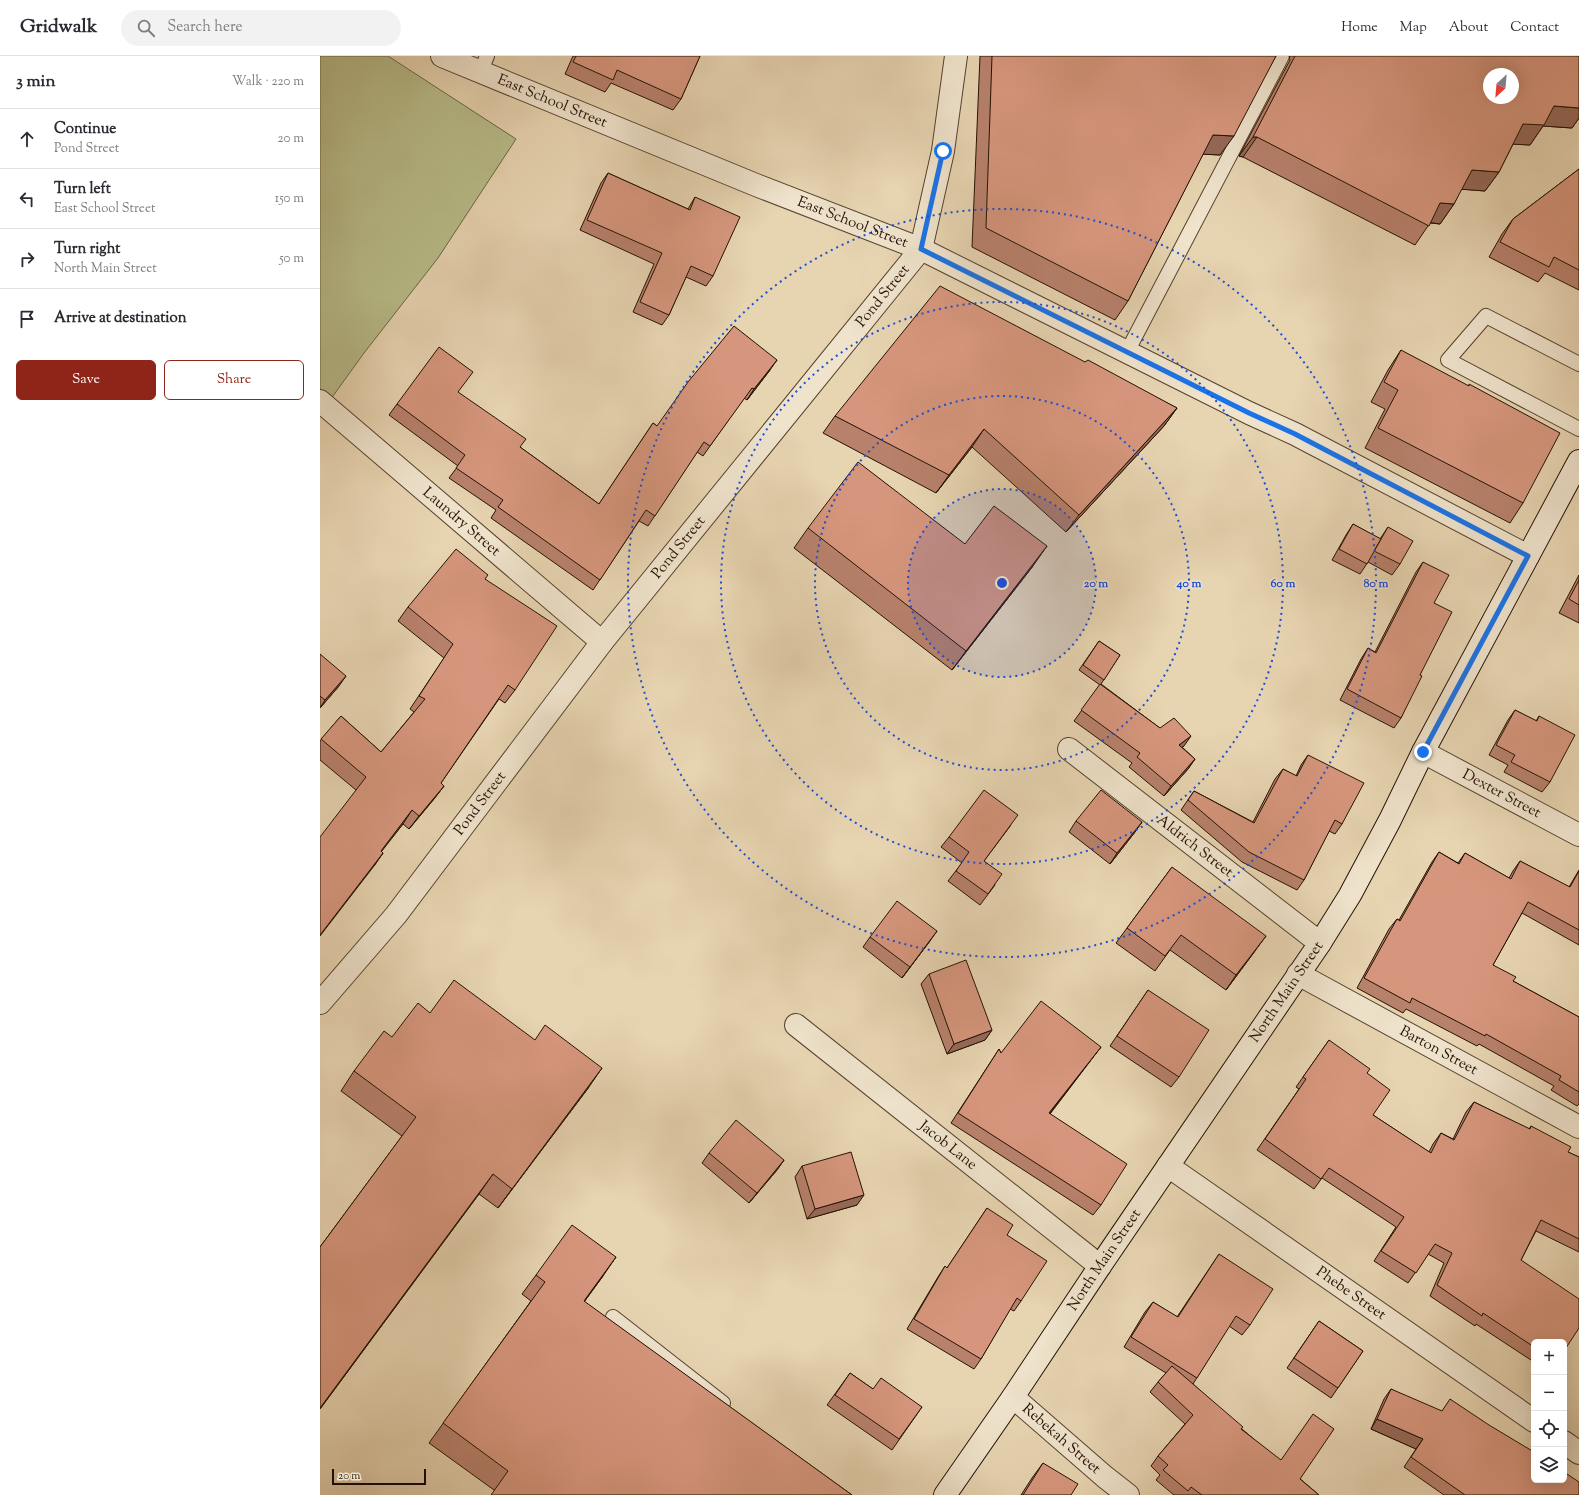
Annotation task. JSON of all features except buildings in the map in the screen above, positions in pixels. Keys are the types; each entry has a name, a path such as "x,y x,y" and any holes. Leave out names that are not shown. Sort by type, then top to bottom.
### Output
{"street":[{"name":"East School Street","path":"442,56 484,64 756,185 921,249 1249,413 1295,434 1528,556"},
{"name":"Pond Street","path":"320,1003 396,915 602,642 921,249 943,151 956,56"},
{"name":"Laundry Street","path":"320,401 602,642"},
{"name":"North Main Street","path":"945,1495 1320,943 1350,895 1390,820 1423,752 1579,461"},
{"name":"Aldrich Street","path":"1069,750 1320,943"},
{"name":"Dexter Street","path":"1423,752 1579,836"},
{"name":"Barton Street","path":"1298,974 1579,1127"},
{"name":"Jacob Lane","path":"796,1025 1100,1266"},
{"name":"Phebe Street","path":"1168,1166 1531,1419"},
{"name":"Rebekah Street","path":"1013,1397 1105,1478 1128,1495"},
{"path":"1567,1444 1579,1453"}],"lane":[{"path":"1127,352 1282,56"},
{"path":"1579,364 1486,316 1448,360 1579,429"},
{"path":"613,1317 731,1408"}],"green space":[{"path":"320,56 388,56 516,139 438,258 364,353 320,414"}],"route":[{"path":"943,151 921,249 1249,413 1295,434 1528,556 1423,752"}]}
